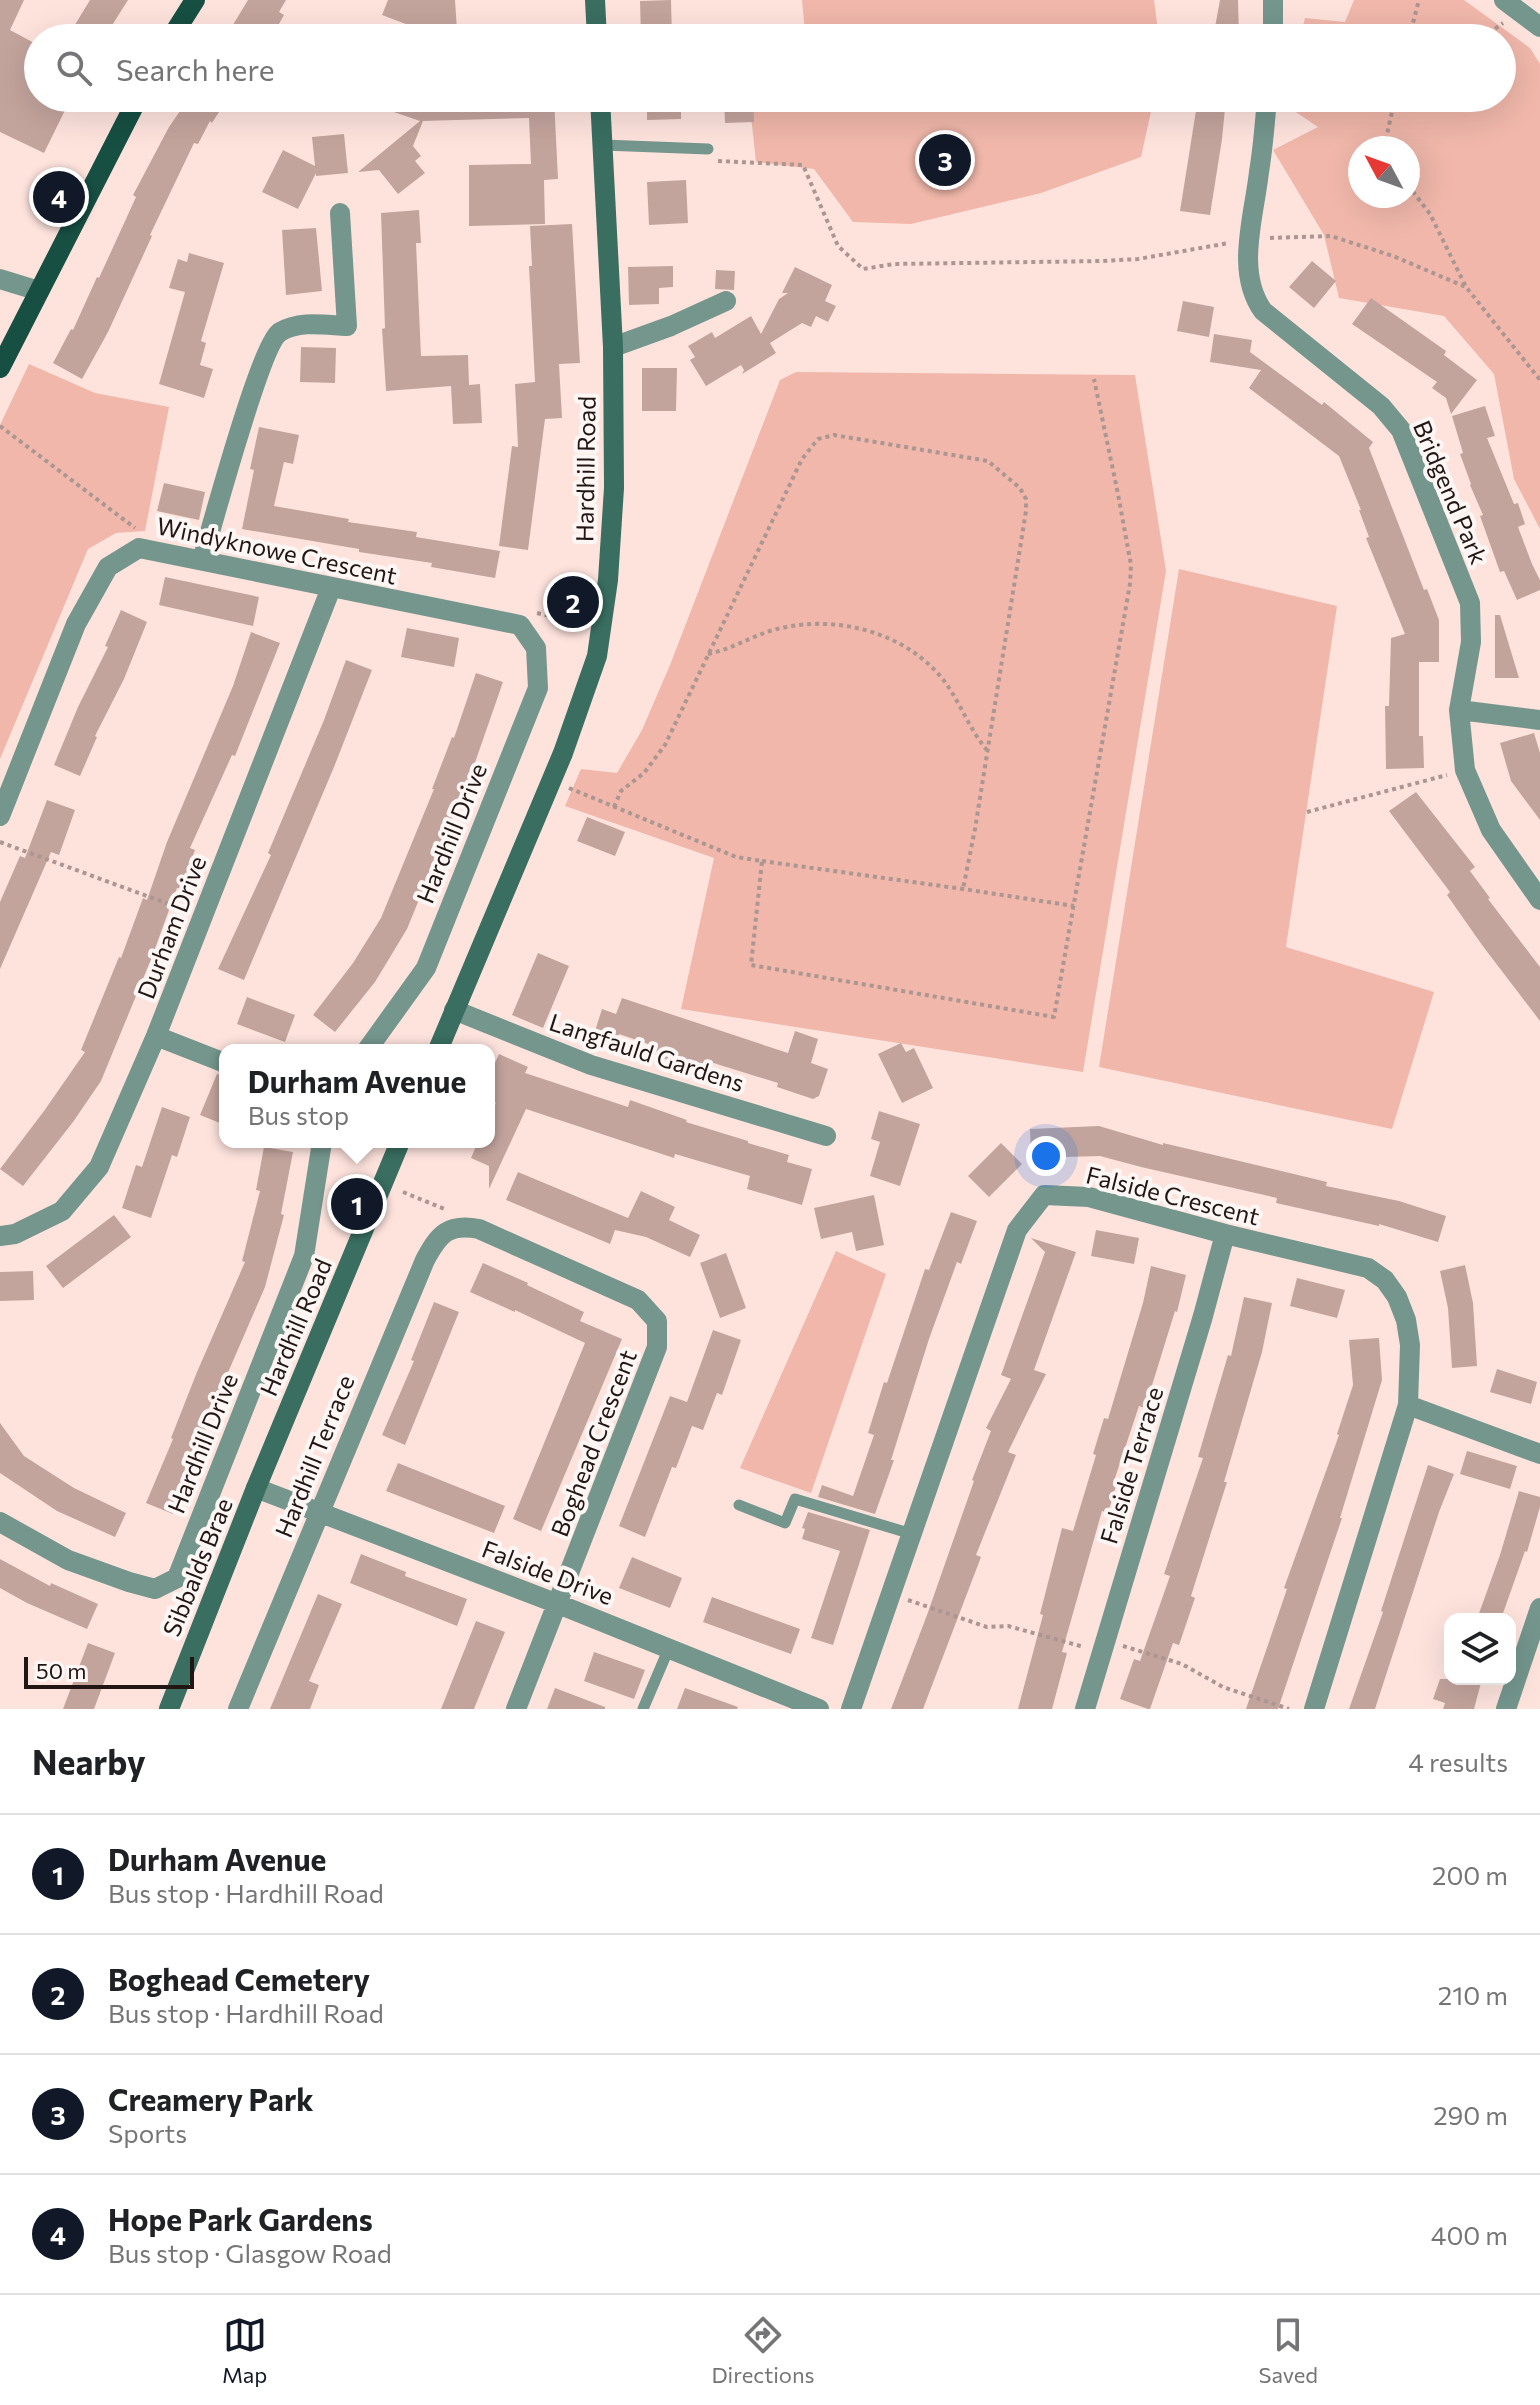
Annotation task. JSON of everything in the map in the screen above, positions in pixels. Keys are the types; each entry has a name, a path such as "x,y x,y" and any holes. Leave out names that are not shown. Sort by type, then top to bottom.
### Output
{"main road":[{"path":"180,24 195,0"},
{"path":"595,0 596,24"},
{"path":"0,368 131,112"},
{"name":"Hardhill Road","path":"440,1044 552,781 597,656 608,580 614,488 613,347 601,112"},
{"name":"Hardhill Road","path":"256,1488 398,1148"},
{"name":"Sibbalds Brae","path":"169,1709 256,1488"}],"street":[{"path":"1273,0 1273,24"},
{"path":"1504,0 1540,27"},
{"name":"Bridgend Park","path":"1265,112 1248,254 1253,298 1263,311 1381,406 1401,430 1470,603 1471,642 1459,710 1465,770 1491,830 1540,900"},
{"path":"202,560 258,373 277,334 297,325 347,326 340,213"},
{"path":"0,279 39,291"},
{"path":"613,347 671,326 726,301"},
{"name":"Windyknowe Crescent","path":"0,816 76,624 108,567 139,548 520,625"},
{"name":"Durham Drive","path":"0,1236 15,1234 62,1211 99,1167 156,1036 331,588"},
{"name":"Hardhill Drive","path":"371,1044 426,968 538,688 536,648 520,625"},
{"path":"1459,710 1540,720"},
{"name":"Langfauld Gardens","path":"454,1010 591,1065 826,1136"},
{"path":"156,1036 219,1061"},
{"name":"Hardhill Drive","path":"0,1522 68,1560 129,1582 155,1589 177,1578 304,1256 321,1148"},
{"name":"Falside Crescent","path":"851,1709 1017,1230 1044,1195 1089,1197 1368,1268 1385,1280 1397,1297 1406,1320 1410,1345 1408,1405 1314,1709"},
{"name":"Hardhill Terrace","path":"238,1709 425,1260 435,1241 455,1228"},
{"name":"Boghead Crescent","path":"455,1228 479,1229 638,1300 657,1321 657,1347 516,1709"},
{"name":"Falside Terrace","path":"1085,1709 1225,1234"},
{"path":"1408,1405 1540,1454"},
{"name":"Falside Drive","path":"256,1488 819,1709"},
{"path":"1506,1709 1540,1608"}],"lane":[{"path":"603,145 708,149"},
{"path":"739,1505 785,1523 795,1499 912,1534"},
{"path":"643,1709 669,1648"}],"path":[{"path":"1413,24 1419,0"},
{"path":"1387,136 1392,112"},
{"path":"715,161 803,165 838,246 863,269 894,264 1138,259 1250,239 1331,236 1393,256 1466,287"},
{"path":"1420,201 1430,214 1466,287 1540,380"},
{"path":"762,861 751,965 1054,1017 1130,584 1131,565 1094,379"},
{"path":"0,426 142,533 139,548"},
{"path":"614,807 621,791 644,773 665,745 802,459 818,439 834,435 988,461 1020,488 1026,499 1026,511 963,889"},
{"path":"520,625 535,613 601,628"},
{"path":"708,654 726,651 775,629 806,624 841,625 870,631 896,641 943,680 965,713 974,735 987,750"},
{"path":"1307,812 1465,770"},
{"path":"552,781 736,857 1074,906"},
{"path":"0,842 203,917"},
{"path":"400,1190 449,1211 455,1228"},
{"path":"891,1593 987,1627 1008,1626 1182,1664 1223,1687 1289,1709"}],"shaded area":[{"path":"802,0 1154,0 1157,24 804,24"},
{"path":"1354,0 1464,0 1497,24 1304,24 1305,18 1345,22"},
{"path":"1516,38 1530,48 1540,64 1540,529 1514,479 1494,374 1444,316 1339,298 1324,235 1273,150 1318,127 1296,112 1516,112"},
{"path":"751,112 1151,112 1141,157 1041,193 911,224 853,222 814,169 756,162"},
{"path":"29,364 95,393 169,407 145,531 116,533 88,549 0,759 0,425"},
{"path":"796,372 1135,375 1166,571 1083,1072 681,1009 714,858 565,806 581,769 617,773 642,730 780,380"},
{"path":"1179,569 1337,606 1286,947 1434,992 1392,1129 1099,1067"},
{"path":"836,1251 886,1274 811,1493 740,1468"}],"building":[{"path":"0,0 24,0 10,30 24,38 24,112 64,112 44,153 0,132"},
{"path":"90,0 128,0 113,24 75,24"},
{"path":"248,0 286,0 279,12 284,15 279,24 233,24"},
{"path":"388,0 455,0 457,24 406,24 382,15"},
{"path":"671,0 672,24 641,24 640,1"},
{"path":"1220,0 1238,0 1239,24 1216,24"},
{"path":"179,112 219,112 212,123 210,121 198,144 194,143 108,332 82,379 53,363 99,278 136,197 133,195"},
{"path":"394,112 555,112 558,179 544,180 545,224 469,226 469,165 531,164 529,118 423,121 413,146 421,156 415,161 425,173 398,194 379,170 358,172 420,121"},
{"path":"647,112 681,112 681,119 647,120"},
{"path":"725,112 754,112 754,122 725,123"},
{"path":"1196,112 1225,112 1210,215 1180,211"},
{"path":"344,134 348,173 316,176 316,173 298,209 262,192 283,150 315,166 312,137"},
{"path":"686,180 688,223 649,225 647,182"},
{"path":"419,210 421,243 416,243 421,356 468,355 469,385 480,384 482,423 453,424 451,386 386,391 381,213"},
{"path":"572,224 580,363 559,364 562,418 545,419 528,550 499,546 512,446 518,447 515,384 535,382 530,226"},
{"path":"316,228 322,291 286,295 282,230"},
{"path":"189,253 224,263 201,341 206,343 200,365 213,369 204,398 159,384 185,292 169,288 178,259 187,262"},
{"path":"1312,261 1336,281 1314,308 1289,287"},
{"path":"673,266 673,287 659,288 659,304 629,305 628,267"},
{"path":"795,267 832,285 825,301 836,306 828,322 816,316 811,327 802,323 770,343 776,353 742,374 744,370 741,365 706,386 690,360 695,357 688,346 712,332 715,338 751,316 761,334 779,299 788,293 782,293"},
{"path":"716,270 735,271 734,290 715,289"},
{"path":"1371,298 1446,351 1444,355 1477,380 1451,414 1446,398 1432,388 1437,382 1352,324"},
{"path":"1183,301 1214,307 1209,337 1177,331"},
{"path":"1214,334 1252,340 1250,352 1322,405 1324,402 1373,442 1369,448 1424,590 1427,589 1439,620 1439,662 1419,662 1419,736 1423,736 1424,768 1386,769 1385,706 1389,706 1391,638 1405,634 1366,538 1369,537 1361,510 1339,456 1249,388 1261,370 1210,362"},
{"path":"301,347 336,348 335,383 300,382"},
{"path":"642,368 677,368 676,411 642,411"},
{"path":"1485,406 1495,436 1487,438 1514,504 1518,503 1525,524 1518,527 1540,580 1540,590 1517,600 1504,571 1500,572 1480,516 1483,515 1460,454 1463,453 1452,416"},
{"path":"259,427 299,435 293,464 284,462 274,506 349,519 348,522 417,532 416,537 500,551 495,578 431,567 432,563 242,529"},
{"path":"164,483 205,492 199,520 157,511"},
{"path":"165,577 259,597 253,626 159,605"},
{"path":"121,610 147,622 80,776 54,765 108,647 105,646"},
{"path":"1495,615 1500,615 1519,678 1495,678"},
{"path":"407,628 459,638 454,667 401,657"},
{"path":"251,632 280,643 235,756 232,755 190,848 195,850 181,889 177,888 101,1081 23,1186 0,1169 85,1052 81,1050 143,898 147,900 167,842 233,686"},
{"path":"346,660 372,670 244,980 218,969 271,855 268,853"},
{"path":"476,673 503,682 462,800 407,929 375,982 335,1032 313,1015 353,963 381,918 454,738"},
{"path":"1534,733 1540,753 1540,820 1511,781 1500,743"},
{"path":"1416,792 1475,867 1470,871 1488,899 1540,967 1540,1021 1482,945 1447,895 1450,892 1389,811"},
{"path":"47,800 75,810 59,855 51,852 0,969 0,902 20,856 25,858"},
{"path":"587,817 625,832 615,856 577,841"},
{"path":"538,953 569,966 543,1028 512,1015"},
{"path":"247,997 295,1015 285,1042 237,1024"},
{"path":"622,998 788,1053 795,1031 818,1039 811,1063 828,1069 819,1096 813,1099 777,1087 778,1083 707,1061 704,1070 648,1054 651,1045 619,1034 616,1042 594,1034 602,1009 616,1014"},
{"path":"901,1043 906,1052 914,1048 933,1088 902,1103 878,1054"},
{"path":"499,1054 528,1067 525,1073 628,1107 630,1100 686,1122 789,1155 787,1162 812,1169 802,1205 747,1189 750,1176 675,1154 674,1158 526,1109 489,1189 489,1166 471,1158 475,1148 495,1148 495,1063"},
{"path":"217,1074 219,1074 219,1123 200,1115"},
{"path":"162,1107 190,1117 177,1157 172,1155 151,1218 122,1208 136,1165 142,1167"},
{"path":"879,1111 920,1124 900,1186 870,1176 880,1142 871,1139"},
{"path":"1099,1126 1163,1145 1327,1182 1326,1186 1399,1201 1446,1216 1438,1242 1379,1224 1276,1203 1277,1198 1100,1156 1031,1158 1030,1129"},
{"path":"1001,1143 1022,1164 989,1197 968,1176"},
{"path":"264,1148 293,1152 281,1214 284,1215 265,1287 217,1398 173,1514 146,1503 197,1372 245,1262 242,1261 260,1191 256,1190"},
{"path":"518,1172 628,1218 641,1191 675,1207 669,1220 700,1235 690,1257 646,1237 615,1230 610,1244 506,1200"},
{"path":"874,1195 884,1245 856,1251 852,1232 821,1239 814,1208"},
{"path":"951,1212 977,1221 961,1264 957,1262 929,1339 875,1514 818,1497 822,1485 853,1496 874,1435 868,1433 884,1382 887,1383 925,1269 929,1270"},
{"path":"114,1215 131,1237 63,1288 46,1266"},
{"path":"1096,1230 1139,1238 1134,1264 1091,1256"},
{"path":"1031,1238 1076,1252 1034,1370 1046,1374 1008,1452 1016,1455 976,1555 981,1557 923,1709 891,1709 991,1431 986,1428 1011,1379 1001,1375 1045,1252"},
{"path":"726,1253 746,1308 720,1318 700,1263"},
{"path":"483,1263 584,1312 580,1321 622,1339 541,1531 513,1519 585,1343 470,1292"},
{"path":"1465,1265 1473,1303 1477,1366 1452,1368 1448,1308 1440,1271"},
{"path":"1151,1266 1186,1275 1177,1312 1145,1408 1139,1406 1115,1478 1118,1479 1108,1513 1102,1511 1062,1652 1067,1653 1052,1709 1018,1709 1062,1528 1073,1531 1104,1418 1108,1419 1143,1303"},
{"path":"33,1271 34,1300 0,1301 0,1272"},
{"path":"1297,1278 1345,1290 1337,1318 1290,1306"},
{"path":"1244,1297 1272,1303 1262,1352 1224,1482 1227,1482 1191,1596 1195,1598 1179,1645 1173,1643 1148,1709 1120,1699 1134,1659 1140,1661 1170,1576 1164,1574 1203,1458 1198,1457 1228,1355 1231,1356"},
{"path":"434,1302 459,1312 405,1445 382,1435 414,1361 411,1360"},
{"path":"713,1330 741,1340 722,1395 717,1393 703,1430 692,1426 676,1468 672,1467 645,1537 619,1526 670,1396 687,1402"},
{"path":"1379,1338 1382,1380 1342,1518 1278,1709 1246,1709 1353,1385 1349,1340"},
{"path":"1497,1369 1537,1382 1531,1404 1490,1392"},
{"path":"0,1423 24,1456 74,1488 126,1513 115,1537 57,1511 0,1473"},
{"path":"1467,1451 1517,1466 1510,1489 1460,1474"},
{"path":"398,1463 505,1506 494,1533 386,1491"},
{"path":"1428,1465 1454,1474 1375,1709 1349,1709 1383,1612"},
{"path":"1519,1491 1540,1497 1527,1552 1503,1613 1479,1613"},
{"path":"808,1512 870,1530 833,1645 811,1638 840,1551 802,1539"},
{"path":"361,1554 406,1572 405,1576 467,1599 457,1626 350,1583"},
{"path":"632,1557 682,1578 670,1608 619,1588"},
{"path":"0,1559 50,1586 51,1583 98,1604 87,1629 0,1588"},
{"path":"318,1594 342,1604 309,1681 319,1685 310,1709 270,1709"},
{"path":"712,1597 800,1629 791,1654 703,1622"},
{"path":"476,1621 505,1632 474,1709 441,1709"},
{"path":"88,1643 115,1653 94,1709 63,1709"},
{"path":"594,1652 645,1670 634,1699 584,1681"},
{"path":"1440,1679 1444,1679 1444,1685 1480,1685 1474,1709 1443,1709 1445,1703 1433,1699"},
{"path":"555,1688 605,1707 605,1709 547,1709"},
{"path":"685,1688 738,1707 677,1709"}],"place":[{"name":"Creamery Park","path":"945,160"},
{"name":"Hope Park Gardens","path":"59,197"},
{"name":"Boghead Cemetery","path":"573,602"},
{"name":"Durham Avenue","path":"357,1204"}]}
